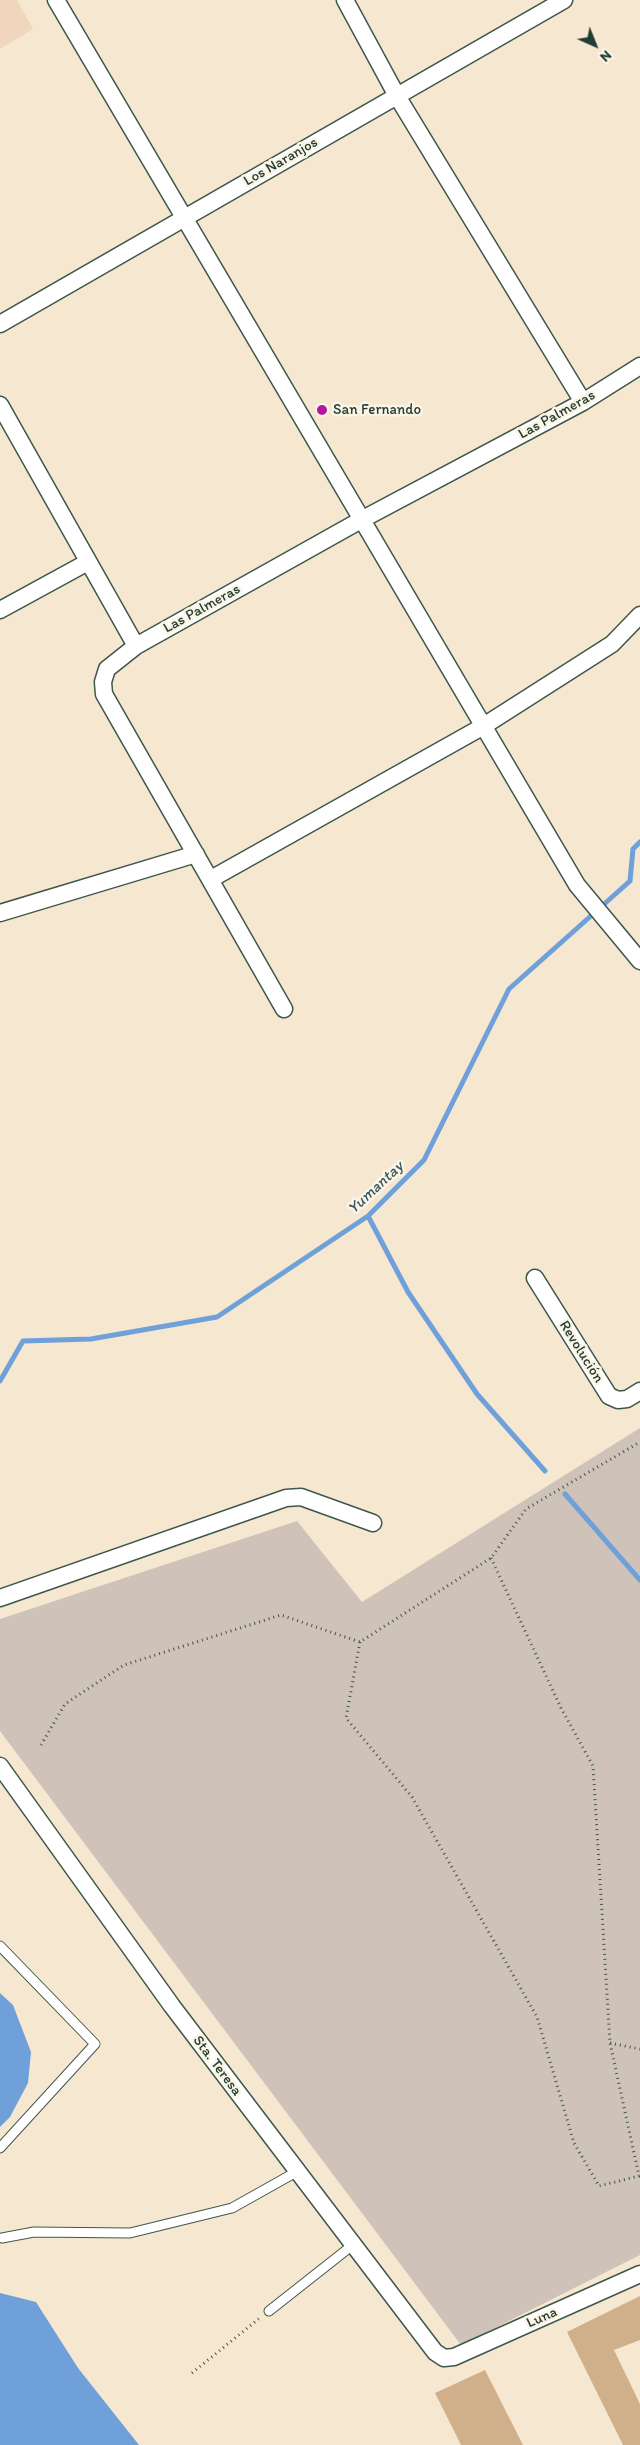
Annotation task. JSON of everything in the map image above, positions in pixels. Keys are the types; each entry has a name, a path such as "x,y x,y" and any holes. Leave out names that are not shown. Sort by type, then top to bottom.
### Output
{"street":[{"path":"345,0 397,96 583,402"},
{"name":"Los Naranjos","path":"0,324 564,0"},
{"path":"58,1 576,885 640,961"},
{"name":"Las Palmeras","path":"284,1009 212,879 104,694 103,682 107,670 136,646 361,520 583,402 640,366"},
{"path":"0,405 136,646"},
{"path":"0,610 88,562"},
{"path":"212,879 482,727 612,644 640,615"},
{"path":"0,914 196,854"},
{"name":"Revolución","path":"535,1278 608,1396 618,1400 627,1399 640,1391"},
{"path":"0,1598 286,1498 301,1497 373,1523"},
{"name":"Sta. Teresa","path":"0,1766 172,2006 435,2352 444,2358"},
{"name":"Luna","path":"444,2358 454,2358 640,2274"}],"lane":[{"path":"0,1946 95,2044 0,2148"},
{"path":"2,2238 34,2232 130,2233 232,2208 298,2172"},
{"path":"269,2311 354,2244"}],"path":[{"path":"492,1558 561,1708 593,1766 610,2043 639,2176 599,2186 574,2143 537,2017 412,1798 346,1718 360,1642 492,1558 526,1509 640,1442"},
{"path":"41,1745 65,1704 124,1665 281,1615 360,1642"},
{"path":"610,2043 640,2049"},
{"path":"192,2374 269,2311"}],"shaded area":[{"path":"0,0 17,0 33,29 0,49"},
{"path":"640,1428 640,2255 461,2345 0,1731 0,1619 297,1521 362,1602"}],"water":[{"path":"0,1993 13,2005 31,2052 28,2083 10,2117 0,2127"},
{"path":"0,2293 36,2302 78,2368 139,2445 0,2445"}],"building":[{"path":"640,2296 640,2340 614,2350 640,2404 640,2445 623,2445 567,2332"},
{"path":"485,2370 523,2445 461,2445 435,2393"}],"waterway":[{"name":"Yumantay","path":"0,1381 23,1341 91,1339 217,1317 368,1216 424,1160 509,989 630,881 633,849 640,842"},
{"path":"368,1216 408,1292 477,1394 545,1471"},
{"path":"565,1494 640,1580"}],"place":[{"name":"San Fernando","path":"322,410"}]}
